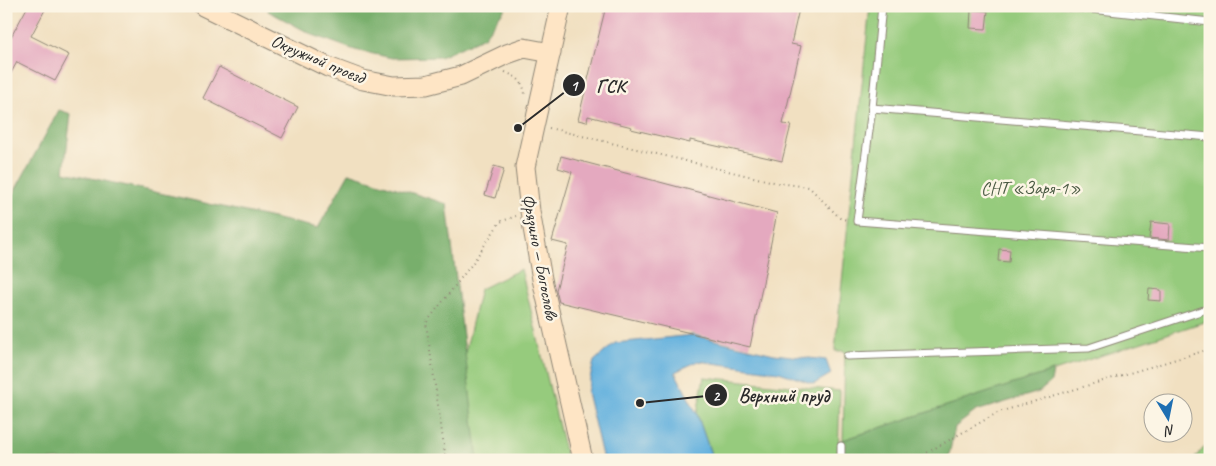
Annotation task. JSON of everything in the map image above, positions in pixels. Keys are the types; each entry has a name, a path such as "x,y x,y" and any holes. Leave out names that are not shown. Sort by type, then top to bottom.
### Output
{"street":[{"name":"Окружной проезд","path":"203,6 328,66 363,80 394,86 426,86 461,76 524,48 551,53"},
{"name":"Фрязино — Богослово","path":"561,6 524,168 542,279 583,460"}],"lane":[{"path":"882,6 872,108 857,221 1210,248"},
{"path":"1063,6 1210,22"},
{"path":"872,108 1210,137"},
{"path":"847,356 1089,348 1210,308"},
{"path":"841,446 841,460"}],"path":[{"path":"535,124 778,183 809,187 840,218 857,221"},
{"path":"446,460 426,323 472,264 500,222 530,211"},
{"path":"914,460 999,412 1210,348"}],"green space":[{"path":"269,6 507,6 484,37 440,57 392,58 355,50 313,35 268,11"},
{"name":"СНТ «Заря-1»","path":"870,6 1210,6 1210,320 843,440 845,351 835,351"},
{"path":"59,110 71,114 64,172 318,228 349,173 447,204 478,460 6,460 6,207"},
{"path":"521,269 567,460 474,460 461,370 480,289"},
{"path":"1053,371 1051,382 1039,392 976,411 955,427 948,460 838,460 839,442 843,440"},
{"path":"704,377 840,391 838,460 713,460 697,414"},
{"path":"1210,441 1210,460 1193,460"}],"water":[{"path":"693,335 774,354 826,360 831,374 814,384 779,372 698,361 675,372 697,414 713,460 603,460 587,392 594,361 615,343"}],"building":[{"path":"28,6 47,6 31,36 69,55 55,81 17,62 6,82 6,46"},
{"path":"606,6 785,6 799,9 791,44 801,46 783,124 791,125 782,161 690,140 690,143 631,129 632,127 588,116 587,122 578,120"},
{"path":"971,10 988,11 986,29 970,28"},
{"path":"219,67 298,107 282,138 203,98"},
{"path":"561,156 777,213 750,347 559,302 556,290 568,245 552,241 572,172 558,168"},
{"path":"494,166 504,169 495,198 485,195"},
{"path":"1151,222 1170,224 1169,240 1149,238"},
{"path":"999,249 1010,250 1009,262 998,261"},
{"path":"1149,289 1161,290 1161,301 1148,300"}],"place":[{"name":"ГСК","path":"518,128"},
{"name":"Верхний пруд","path":"640,403"}]}
